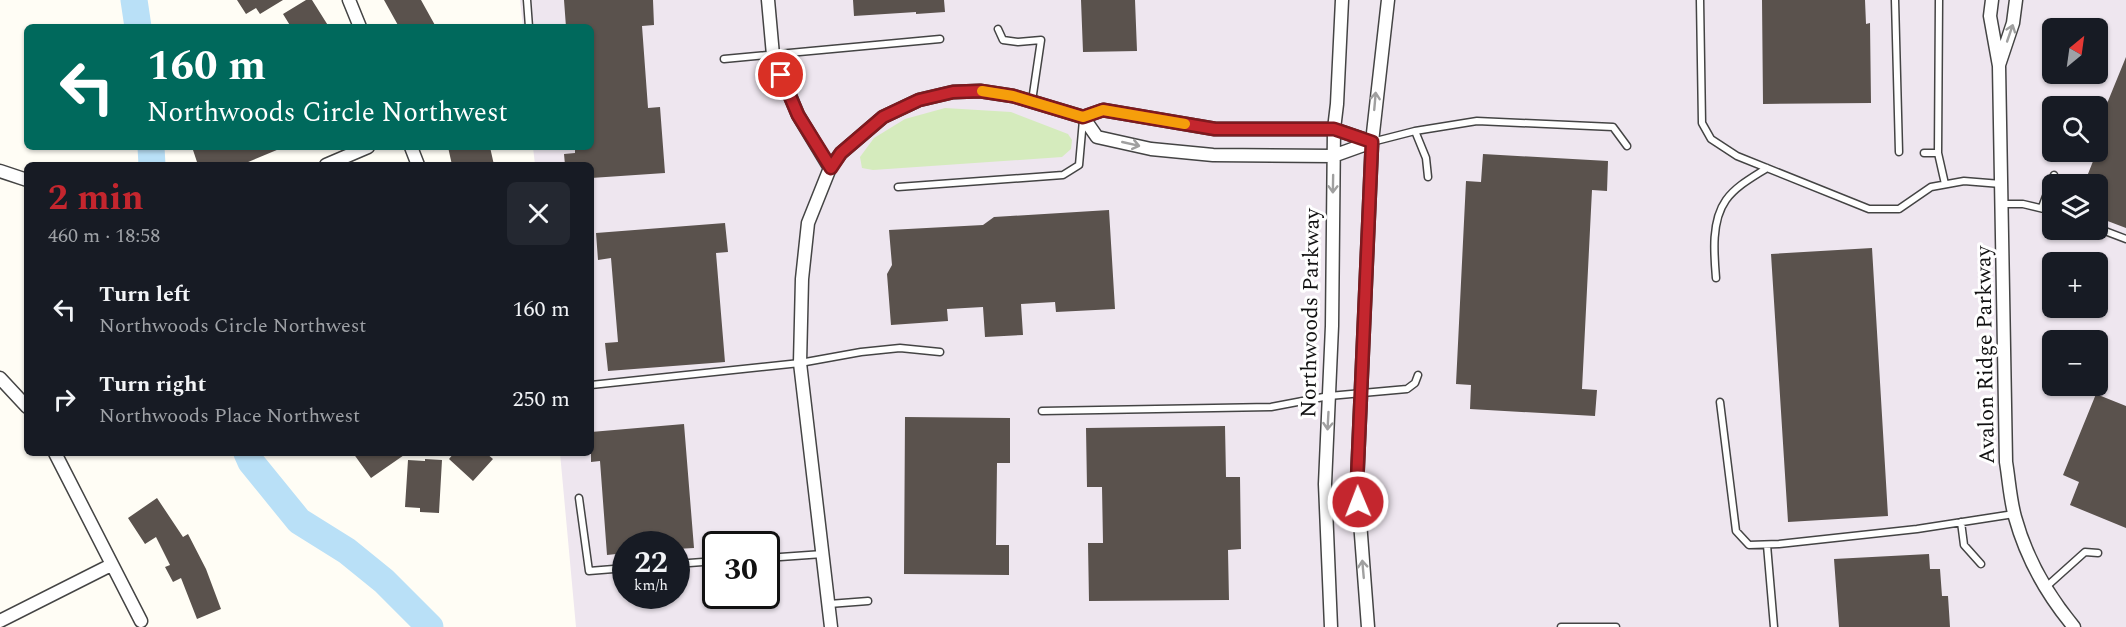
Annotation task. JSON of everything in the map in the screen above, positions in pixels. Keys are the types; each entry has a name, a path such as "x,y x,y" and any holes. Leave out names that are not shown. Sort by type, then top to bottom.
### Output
{"street":[{"path":"349,0 359,24"},
{"path":"768,0 773,55 798,115 831,168"},
{"name":"Northwoods Parkway","path":"1331,627 1325,484 1329,396 1333,156 1342,0"},
{"path":"1368,627 1357,482 1372,142 1388,0"},
{"name":"Avalon Ridge Parkway","path":"1992,0 1990,16 1999,66 2006,462 2014,514 2032,563 2057,606 2074,627"},
{"name":"Avalon Ridge Parkway","path":"1999,66 2013,23 2016,0"},
{"path":"831,627 800,363 802,279 808,223 831,168 841,153 883,117 919,100 953,92 980,91 1013,96 1083,117 1103,110 1215,129 1334,129 1372,142"},
{"path":"1083,117 1097,137 1151,149 1213,155 1333,156 1372,142"},
{"path":"333,162 361,150"},
{"path":"0,171 24,179"},
{"path":"0,378 24,404"},
{"path":"56,456 141,621"},
{"path":"0,621 111,565"}],"lane":[{"path":"527,0 529,24"},
{"path":"1700,0 1702,123 1711,139 1737,156 1869,208 1899,209 1931,187 1945,184 1964,181 2002,184"},
{"path":"1895,0 1899,152"},
{"path":"1939,0 1938,153 1945,184"},
{"path":"998,29 1004,40 1018,42 1041,40 1032,101"},
{"path":"724,59 940,39"},
{"path":"898,187 1063,175 1079,165 1083,117"},
{"path":"1372,142 1415,131 1477,121 1613,127 1627,146"},
{"path":"1415,131 1426,158 1428,177"},
{"path":"1924,153 1938,153"},
{"path":"1716,278 1714,245 1725,200 1739,186 1767,168"},
{"path":"2002,204 2042,207"},
{"path":"2108,232 2126,239"},
{"path":"594,385 800,363 861,352 900,348 940,352"},
{"path":"1042,411 1271,407 1329,396 1407,389 1415,383 1418,375"},
{"path":"1720,402 1736,531 1749,545 1917,529 2014,514"},
{"path":"579,498 589,571 612,569"},
{"path":"1961,522 1964,545 1981,564"},
{"path":"1767,545 1774,627"},
{"path":"2046,587 2085,552 2098,554"},
{"path":"780,557 823,554"},
{"path":"829,604 868,601"},
{"path":"1561,627 1616,627"}],"shaded area":[{"path":"520,0 2126,0 2126,627 576,627 560,456 594,456 594,162 535,162 533,150 594,150 594,24 523,24"}],"green space":[{"path":"945,108 1011,112 1068,134 1072,140 1071,149 1062,157 873,170 862,168 860,157 874,138 905,119"}],"building":[{"path":"237,0 283,0 260,14 256,8 246,14"},
{"path":"306,0 312,0 327,24 289,24 283,14"},
{"path":"384,0 421,0 434,24 397,24"},
{"path":"564,0 653,0 654,25 642,26 648,108 660,107 665,173 594,178 594,162 565,162 564,154 575,153 575,150 594,150 594,24 566,24"},
{"path":"853,0 944,0 945,12 854,16"},
{"path":"1081,0 1135,0 1137,51 1083,52"},
{"path":"1762,0 1865,0 1866,24 1870,23 1871,103 1763,104"},
{"path":"2126,57 2126,228 2108,221 2108,174 2088,174 2093,162 2108,162 2108,101"},
{"path":"193,150 277,150 248,162 197,162"},
{"path":"449,150 491,150 493,162 451,162"},
{"path":"1483,154 1608,161 1607,191 1592,190 1582,389 1597,390 1595,416 1470,409 1471,385 1456,384 1466,181 1481,182"},
{"path":"1109,210 1115,309 1056,312 1055,302 1021,304 1023,335 985,337 983,307 947,309 948,321 891,325 887,274 892,265 889,230 983,225 994,217"},
{"path":"725,223 728,252 716,253 725,362 608,371 605,343 618,342 611,258 598,260 596,233"},
{"path":"1872,248 1888,516 1788,522 1771,254"},
{"path":"2095,396 2126,406 2126,528 2070,505 2079,482 2063,475"},
{"path":"905,417 1010,418 1010,463 997,463 996,545 1009,545 1009,575 904,574"},
{"path":"684,424 694,548 690,548 690,531 612,531 612,554 607,555 600,461 591,462 591,456 594,456 594,432"},
{"path":"1225,426 1226,477 1240,477 1241,549 1228,550 1229,600 1089,601 1088,543 1103,543 1102,487 1087,487 1086,428"},
{"path":"355,456 403,456 371,478"},
{"path":"452,456 490,456 493,459 473,481 449,459"},
{"path":"425,459 442,460 439,513 420,512 420,508 405,507 408,460 425,461"},
{"path":"157,498 183,537 188,534 206,569 221,609 197,619 181,578 173,582 165,567 170,565 156,537 145,544 128,518"},
{"path":"1929,554 1930,569 1940,569 1942,596 1948,596 1950,627 1839,627 1834,559"}],"waterway":[{"path":"134,0 138,24"},
{"path":"151,150 152,162"},
{"path":"248,456 299,521 347,551 384,581 430,627"}],"slow traffic":[{"path":"982,91 1013,96 1083,117 1103,110 1185,124"}],"route":[{"path":"781,75 798,115 831,168 841,153 883,117 919,100 953,92 980,91 1013,96 1083,117 1103,110 1215,129 1334,129 1372,142 1358,502"}]}
